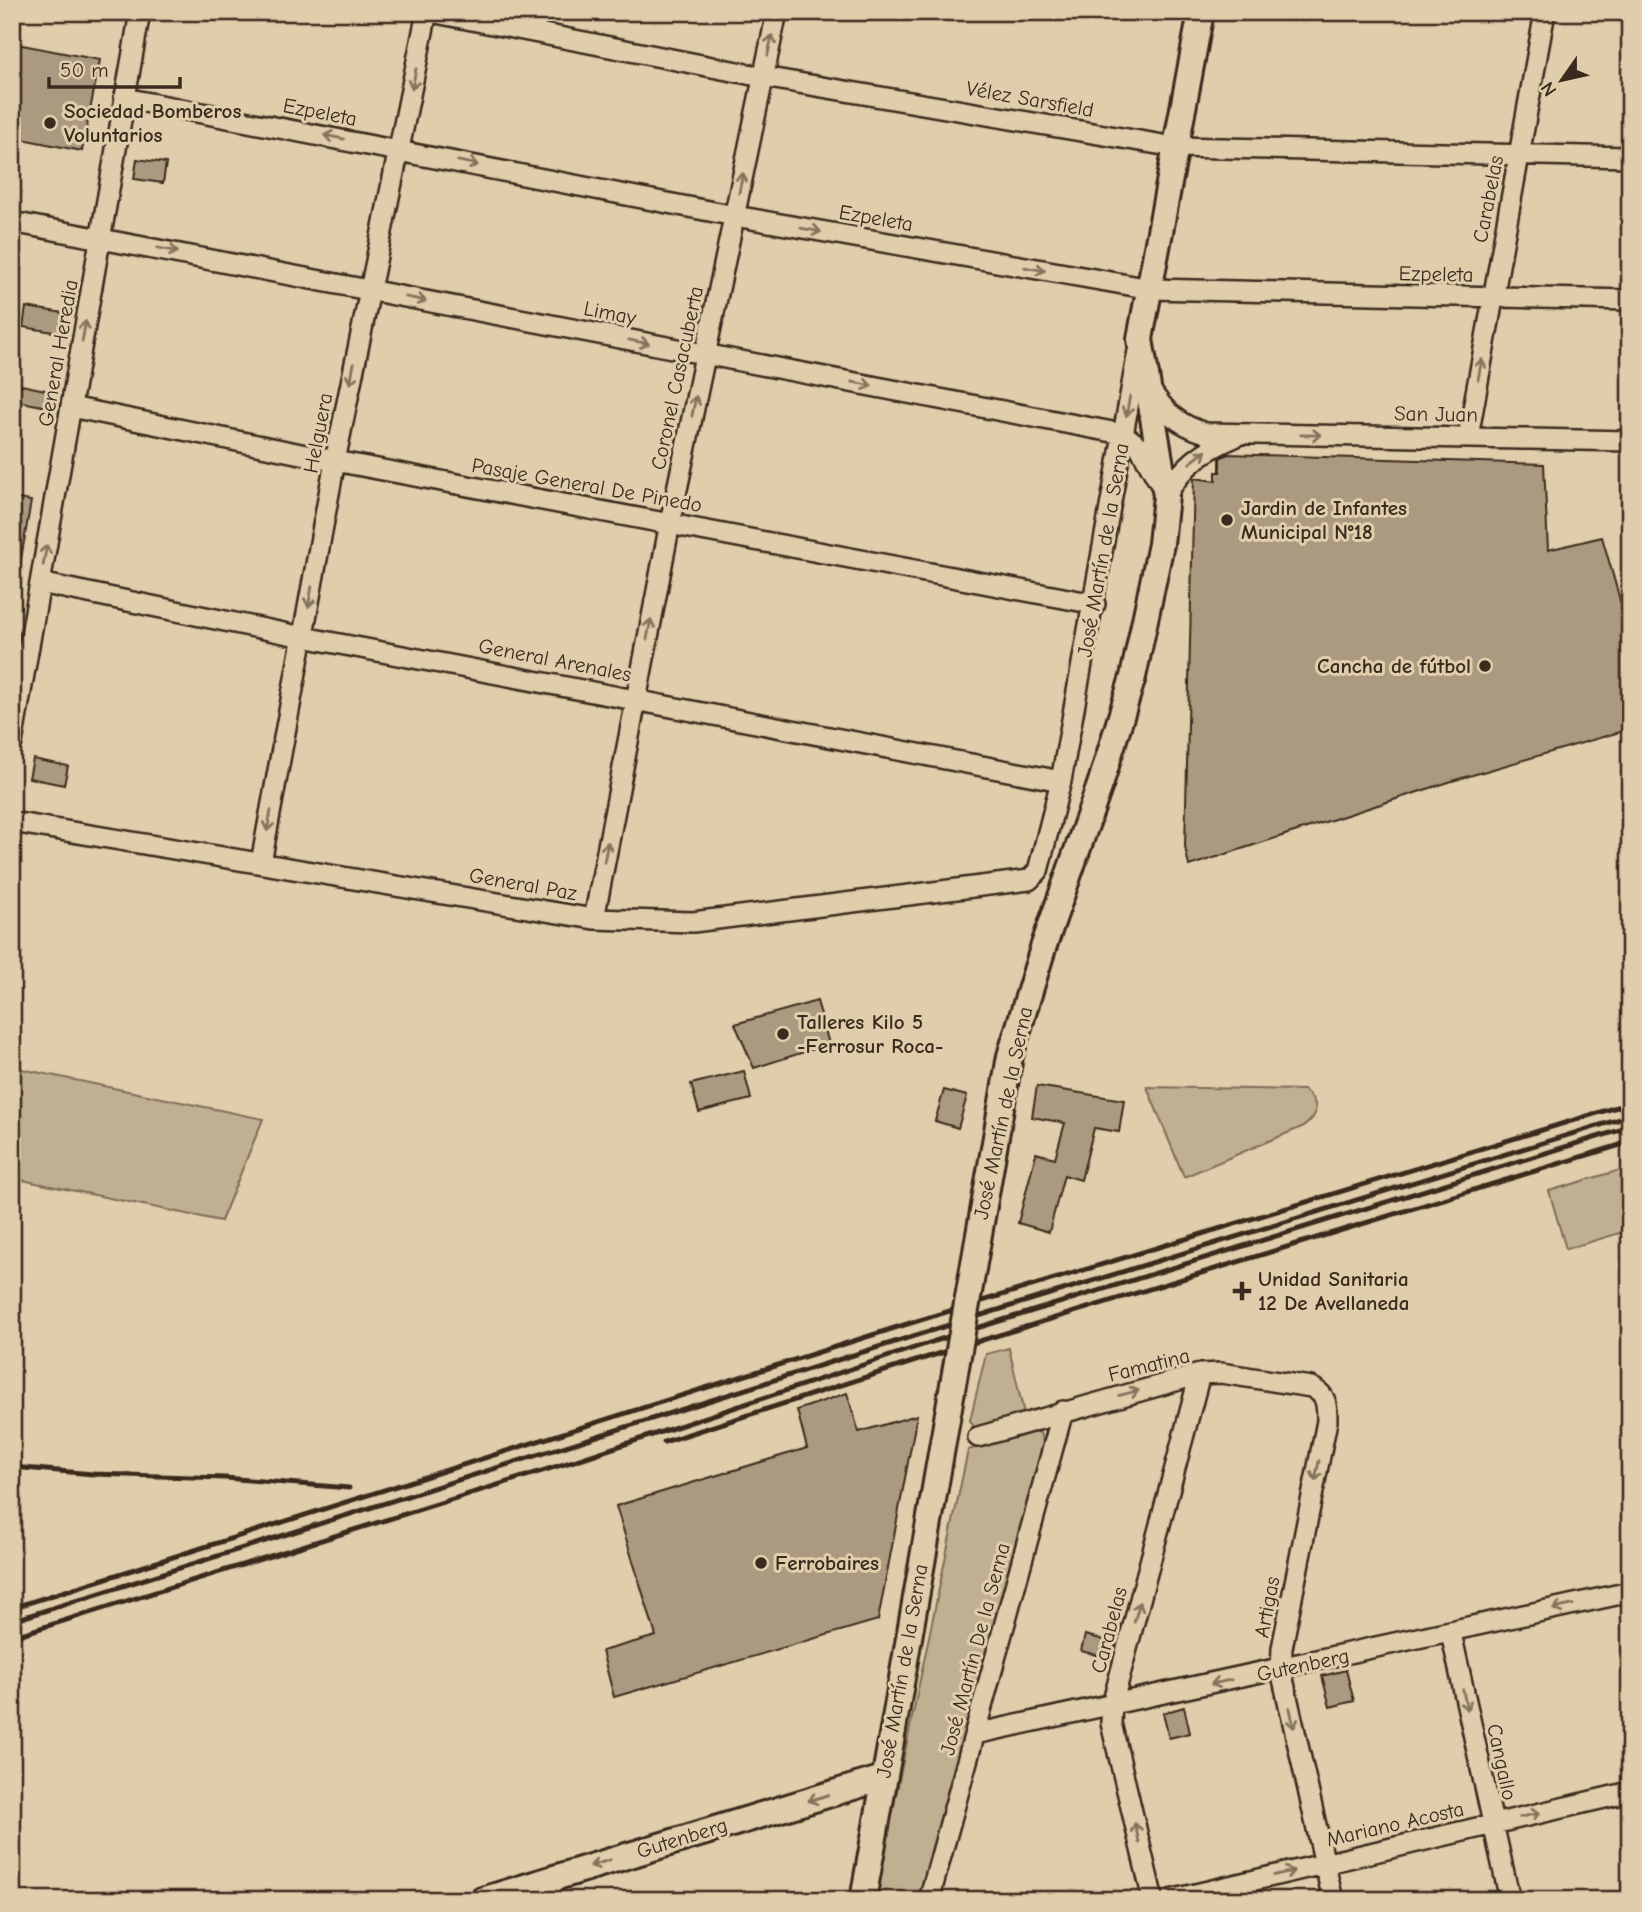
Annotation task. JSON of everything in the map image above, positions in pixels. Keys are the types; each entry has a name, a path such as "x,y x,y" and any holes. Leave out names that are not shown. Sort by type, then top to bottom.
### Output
{"street":[{"name":"General Heredia","path":"12,743 140,12"},
{"name":"Vélez Sarsfield","path":"429,12 763,77 1175,147 1630,157"},
{"name":"Helguera","path":"261,863 335,461 429,12"},
{"name":"Coronel Casacuberta","path":"594,919 670,523 777,12"},
{"name":"José Martín de la Serna","path":"1029,880 1038,872 1061,781 1201,12"},
{"name":"Carabelas","path":"1468,437 1545,12"},
{"name":"Ezpeleta","path":"124,98 735,216 1151,289 1630,300"},
{"name":"Limay","path":"12,222 1123,434"},
{"name":"José Martín de la Serna","path":"863,1900 1010,1056 1042,948 1101,782 1133,677 1151,598 1166,496 1144,381 1140,339"},
{"name":"San Juan","path":"1144,381 1166,411 1186,428 1206,433 1630,441"},
{"name":"Pasaje General De Pinedo","path":"71,407 335,461 1095,604"},
{"path":"1123,434 1139,446 1166,496"},
{"name":"San Juan","path":"1166,496 1175,478 1200,454 1242,434"},
{"name":"General Arenales","path":"40,583 303,637 1061,781"},
{"name":"General Paz","path":"12,822 594,919 693,922 1029,880"},
{"name":"Famatina","path":"978,1437 1200,1374 1221,1373 1311,1387 1321,1392 1327,1404"},
{"name":"Carabelas","path":"1153,1900 1111,1723 1112,1706 1200,1374"},
{"name":"Artigas","path":"1327,1404 1327,1421 1282,1648 1281,1670 1333,1900"},
{"name":"José Martín De la Serna","path":"929,1900 1063,1411"},
{"name":"Gutenberg","path":"975,1734 1281,1670 1630,1592"},
{"name":"Cangallo","path":"1451,1633 1510,1900"},
{"name":"Gutenberg","path":"482,1900 551,1888 883,1778"},
{"name":"Mariano Acosta","path":"1170,1900 1630,1792"}],"shaded area":[{"path":"12,1067 263,1119 221,1221 12,1178"},
{"path":"1147,1087 1304,1090 1313,1099 1316,1108 1313,1117 1304,1126 1184,1177"},
{"path":"1630,1167 1630,1230 1566,1249 1549,1191"},
{"path":"1009,1348 1025,1418 975,1429 970,1420 986,1354"},
{"path":"1035,1431 1040,1433 1044,1445 922,1900 874,1900 968,1450"}],"building":[{"path":"12,43 100,60 82,151 12,137"},
{"path":"137,159 166,163 163,183 134,179"},
{"path":"26,307 64,313 60,333 23,327"},
{"path":"12,383 50,391 47,407 12,400"},
{"path":"1228,454 1544,464 1548,550 1602,537 1630,635 1630,729 1452,781 1189,866 1185,847 1194,478 1216,481 1216,472 1220,472 1220,458"},
{"path":"12,498 31,501 20,565 12,565"},
{"path":"33,759 68,766 64,785 29,778"},
{"name":"Talleres Kilo 5 -Ferrosur Roca-","path":"817,1001 829,1044 754,1068 735,1024"},
{"name":"Talleres Kilo 5 -Ferrosur Roca-","path":"744,1071 751,1099 699,1112 691,1084"},
{"path":"1037,1086 1124,1100 1119,1132 1094,1128 1081,1180 1064,1175 1049,1232 1018,1223 1036,1153 1055,1158 1065,1123 1032,1117"},
{"path":"944,1090 967,1096 958,1128 935,1121"},
{"name":"Ferrobaires","path":"847,1393 859,1432 917,1415 878,1620 614,1697 602,1651 656,1636 616,1506 807,1448 797,1410"},
{"path":"1085,1635 1116,1643 1112,1659 1081,1651"},
{"path":"1346,1670 1354,1701 1330,1707 1322,1676"},
{"path":"1184,1707 1190,1733 1169,1738 1163,1713"}],"railway":[{"path":"12,1608 904,1325 1630,1103"},
{"path":"12,1621 920,1334 1630,1116"},
{"path":"12,1637 574,1461 935,1341 1630,1127"},
{"path":"664,1442 950,1350 1630,1142"},
{"path":"12,1467 93,1474 225,1478 349,1488"}],"place":[{"name":"Sociedad Bomberos Voluntarios","path":"50,123"},
{"name":"Jardin de Infantes Municipal N°18","path":"1227,520"},
{"name":"Cancha de fútbol","path":"1485,666"},
{"name":"Talleres Kilo 5 -Ferrosur Roca-","path":"783,1034"},
{"name":"Unidad Sanitaria 12 De Avellaneda","path":"1242,1291"},
{"name":"Ferrobaires","path":"761,1563"}]}
